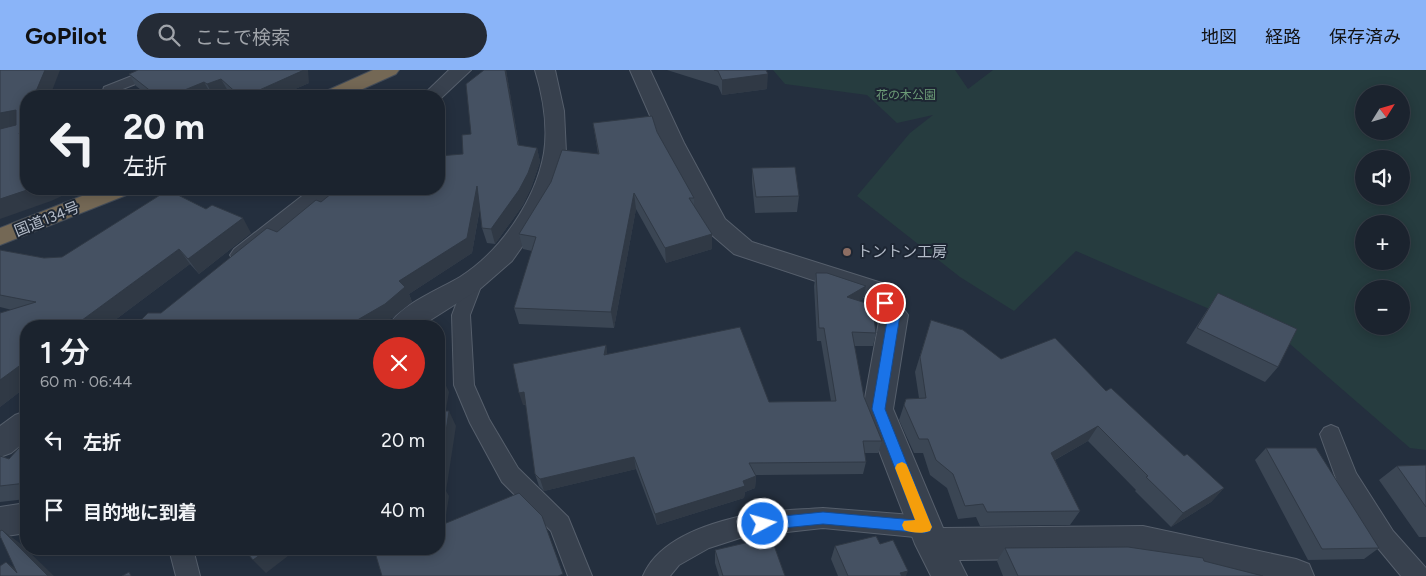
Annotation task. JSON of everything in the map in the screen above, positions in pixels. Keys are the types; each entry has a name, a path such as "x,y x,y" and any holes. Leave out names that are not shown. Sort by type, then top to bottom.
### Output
{"highway":[{"path":"344,90 389,70"},
{"name":"国道134号","path":"0,237 106,195"}],"street":[{"path":"439,90 461,70"},
{"path":"410,320 418,313 474,281 495,264 524,227 546,187 556,152 553,108 545,70"},
{"path":"640,70 672,143 715,224 727,236 743,248 876,292 894,315 878,409 929,535 949,576"},
{"path":"227,268 318,195"},
{"path":"0,444 20,429"},
{"path":"0,522 20,519"},
{"path":"929,535 1143,542 1296,576"}],"lane":[{"path":"109,90 159,70"},
{"path":"474,281 461,315 464,385 480,423 510,475 560,524 580,576"},
{"path":"1331,434 1346,476 1385,540 1417,576"},
{"path":"655,576 671,557 703,539 743,526 823,518 929,535"},
{"path":"183,555 188,576"}],"green space":[{"name":"花の木公園","path":"773,70 955,70 968,89 993,70 1426,70 1426,450 1410,448 1290,344 1076,251 1014,311 960,277 857,196 910,133 933,115 897,123 867,95 785,84"}],"building":[{"path":"0,70 45,70 37,90 20,90 20,192 0,199 0,129 16,125 16,110 0,113"},
{"path":"138,70 304,70 259,90 233,90 221,79 207,84 204,82 185,90 149,90 129,74"},
{"path":"484,70 505,70 518,145 537,148 528,173 519,190 491,229 482,228 477,186 467,238 399,281 405,287 385,304 357,320 141,320 148,313 161,313 267,228 277,232 316,200 321,202 330,195 445,195 445,156 463,154 462,135 471,134 466,84"},
{"path":"714,70 766,70 768,74 722,80 718,71"},
{"path":"652,116 657,132 694,198 689,198 712,234 665,248 634,193 611,312 514,308 536,237 519,234 551,182 562,150 599,154 593,123"},
{"path":"795,167 799,196 756,197 752,168"},
{"path":"160,195 178,195 206,209 212,205 243,218 188,259 179,249 82,320 20,320 20,365 0,380 0,313 36,302 0,295 0,250 44,258 62,257"},
{"path":"816,273 827,273 866,286 847,297 872,305 876,333 852,332 864,397 882,441 863,441 866,462 749,463 756,476 743,481 745,486 655,514 634,457 540,479 535,474 524,392 519,393 513,364 606,345 604,355 740,327 769,402 836,401 824,328 819,328"},
{"path":"1218,293 1297,329 1278,367 1197,328"},
{"path":"931,320 963,330 1001,359 1055,338 1106,391 1111,388 1184,456 1187,454 1224,488 1183,513 1098,426 1051,453 1080,511 987,512 983,504 965,506 953,474 936,460 928,439 919,439 904,405 906,399 926,398 920,357"},
{"path":"445,411 449,411 445,438"},
{"path":"20,447 20,484 0,486 0,456 9,459"},
{"path":"1266,448 1316,448 1379,548 1322,549"},
{"path":"1426,465 1426,507 1397,466"},
{"path":"519,493 542,516 563,574 558,576 382,576 376,555 445,555 445,524"},
{"path":"2,530 20,548 20,555 27,555 48,576 0,576 0,566 6,562 17,573 0,536 0,531"},
{"path":"876,536 880,544 893,540 908,571 900,573 902,576 848,576 835,546"},
{"path":"771,537 785,576 723,576 715,550"},
{"path":"1128,547 1203,558 1204,561 1263,576 1018,576 1005,548"},
{"path":"249,555 260,555 253,560"},
{"path":"129,572 131,576 122,576"}],"slow traffic":[{"path":"902,468 925,527 909,525"}],"place":[{"name":"トントン工房","path":"847,252"}],"route":[{"path":"763,524 823,518 925,527 878,409 894,315 885,303"}]}
